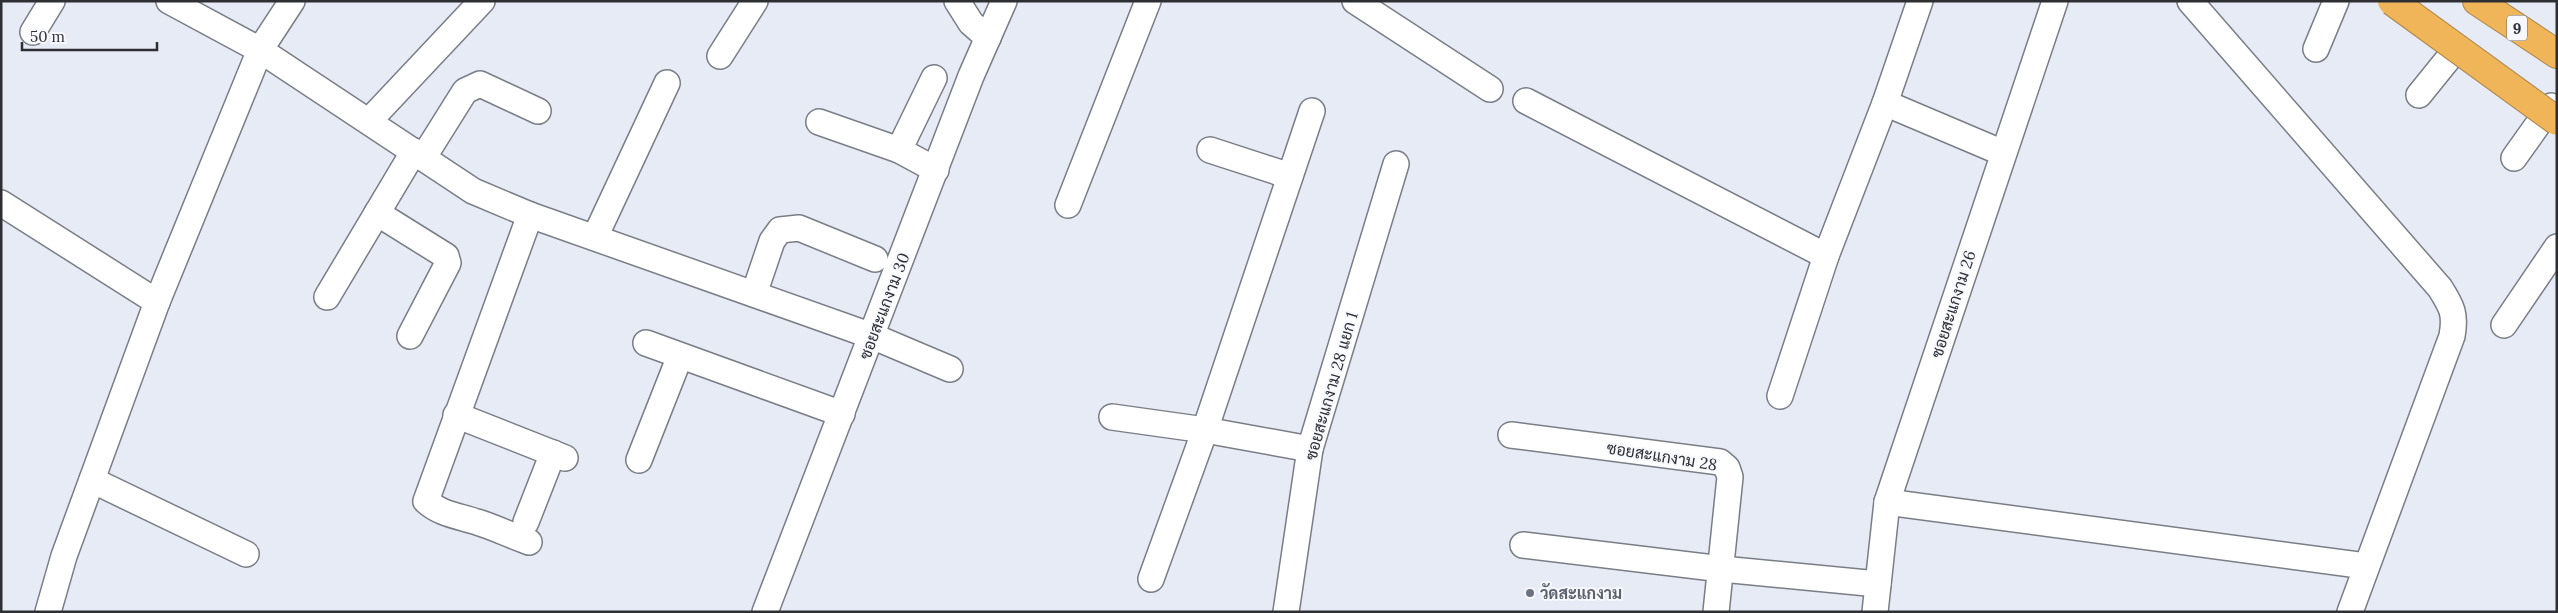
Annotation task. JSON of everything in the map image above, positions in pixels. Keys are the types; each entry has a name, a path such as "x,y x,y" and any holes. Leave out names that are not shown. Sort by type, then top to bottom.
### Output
{"highway":[{"path":"2392,1 2554,114"},
{"name":"9","path":"2477,1 2557,54"}],"street":[{"path":"33,32 52,1"},
{"path":"169,1 260,50 473,191 530,215 872,336 950,369"},
{"path":"48,612 64,556 157,302 260,50 292,1"},
{"path":"369,121 482,1"},
{"path":"720,56 754,1"},
{"path":"958,1 971,23 988,38"},
{"name":"ซอยสะแกงาม 30","path":"765,612 971,76 1004,1"},
{"path":"1068,205 1148,1"},
{"path":"1355,1 1490,89"},
{"path":"1780,396 1826,256 1885,103 1920,1"},
{"name":"ซอยสะแกงาม 26","path":"1875,612 1887,502 2055,1"},
{"path":"2190,1 2440,288 2450,304 2455,318 2452,336 2350,612"},
{"path":"2316,49 2336,1"},
{"path":"2419,95 2458,48"},
{"path":"899,150 934,78"},
{"path":"595,237 667,83"},
{"path":"327,297 377,213 465,91 472,86 480,84 538,111"},
{"path":"1526,101 1826,256"},
{"path":"1885,103 2003,153"},
{"path":"1151,579 1205,430 1312,111"},
{"path":"2514,158 2554,114"},
{"path":"819,122 899,150 936,170"},
{"path":"1210,150 1290,176"},
{"name":"ซอยสะแกงาม 28 แยก 1","path":"1286,612 1310,449 1396,164"},
{"path":"1,203 157,302"},
{"path":"377,213 446,256 448,263 410,336"},
{"path":"456,415 559,456 528,532 444,513 433,508 426,501 456,415 530,215"},
{"path":"754,294 772,242 780,230 800,228 875,258"},
{"path":"2504,325 2557,247"},
{"path":"646,343 842,414"},
{"path":"639,460 680,356"},
{"path":"1112,417 1205,430 1310,449"},
{"name":"ซอยสะแกงาม 28","path":"1511,435 1720,462 1727,468 1730,477 1722,569 1716,612"},
{"path":"92,480 246,554"},
{"path":"1887,502 2366,566"},
{"path":"1523,545 1722,569 1878,584"}],"place":[{"name":"วัดสะแกงาม","path":"1530,593"}]}
